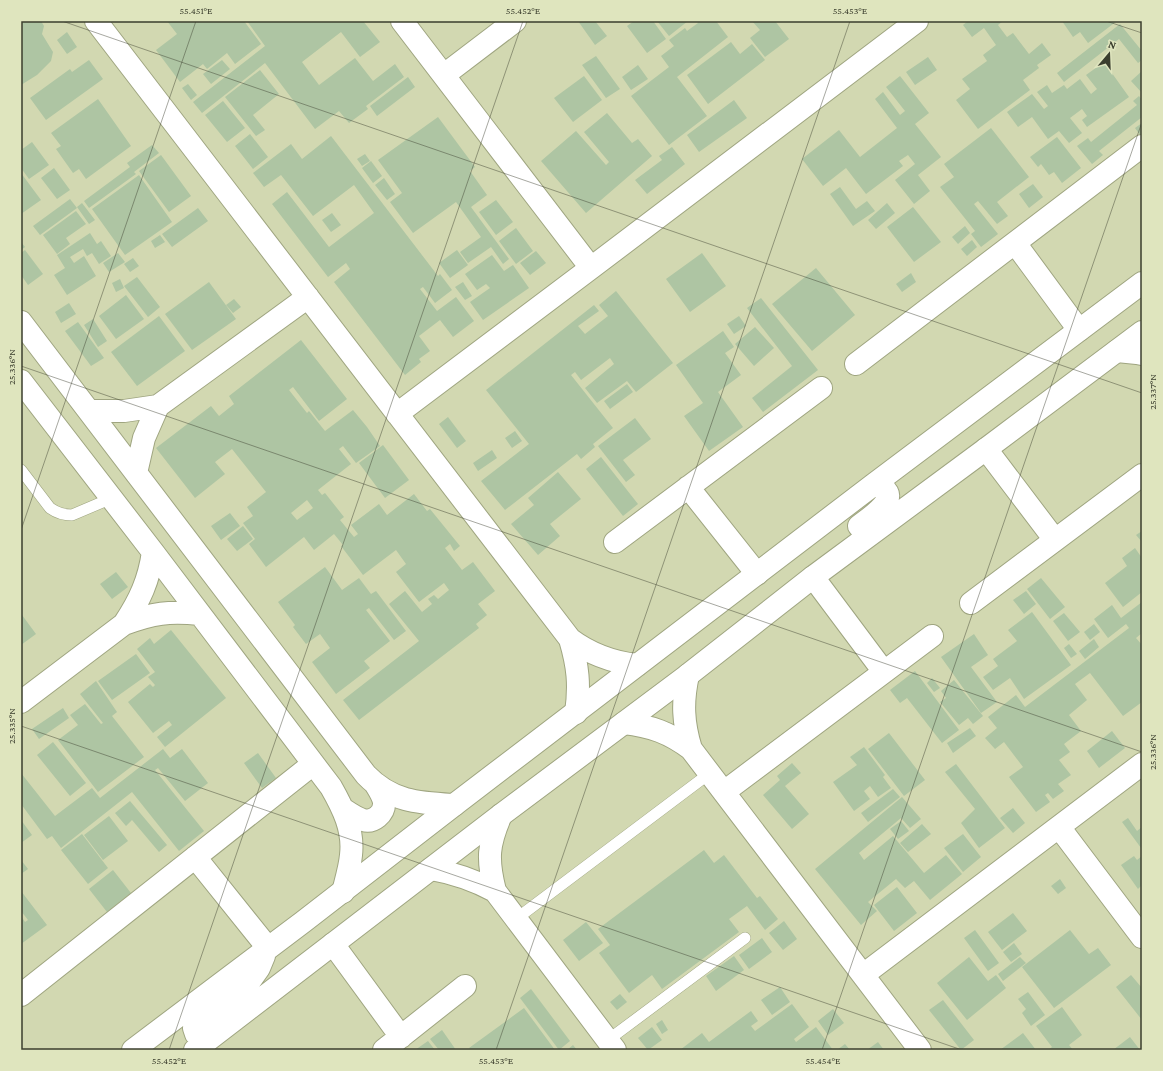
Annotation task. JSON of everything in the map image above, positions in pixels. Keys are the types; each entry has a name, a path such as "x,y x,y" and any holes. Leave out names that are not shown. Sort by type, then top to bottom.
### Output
{"street":[{"path":"96,21 570,639 582,648 601,657 622,664 637,665"},
{"path":"402,21 591,268"},
{"path":"444,75 515,21"},
{"path":"397,414 917,21"},
{"path":"856,364 1142,146"},
{"path":"1015,243 1079,330"},
{"path":"133,1050 343,892 454,805 873,485 1142,283"},
{"path":"89,411 124,411 158,406 308,297"},
{"path":"21,322 366,775 376,785 391,794 404,799 419,803 454,805"},
{"path":"268,948 259,968 249,982 195,1025 194,1028 201,1045 501,815 688,675 814,577 1142,332"},
{"path":"1117,351 1142,354"},
{"path":"21,381 112,498 331,787 343,809 351,834 351,854 343,892"},
{"path":"615,542 821,388"},
{"path":"136,473 144,438 158,406"},
{"path":"986,449 1055,540"},
{"path":"971,603 1142,475"},
{"path":"814,577 819,565 827,554 886,504 888,495 886,490 882,487 873,485"},
{"path":"688,487 757,574"},
{"path":"124,624 140,597 151,568 153,552"},
{"path":"814,577 884,672"},
{"path":"21,702 124,624 142,617 161,613 181,612 200,614"},
{"path":"724,792 932,636"},
{"path":"570,639 578,676 579,694 576,713"},
{"path":"688,675 685,690 684,720 691,749"},
{"path":"624,723 639,724 667,733 680,740 691,749 920,1050"},
{"path":"21,995 313,764"},
{"path":"863,975 1142,764"},
{"path":"343,809 362,820 369,821 377,818 382,812 384,804 382,796 376,785"},
{"path":"501,815 493,833 490,852 490,872 495,891 612,1045"},
{"path":"1059,827 1142,937"},
{"path":"195,857 268,948"},
{"path":"431,869 464,877 495,891"},
{"path":"333,944 392,1043 465,986"}],"lane":[{"path":"21,470 50,508 60,514 72,515 112,498"},
{"path":"516,919 710,773"},
{"path":"612,1045 745,938"}],"building":[{"path":"21,21 41,21 44,26 42,34 53,52 51,61 37,75 21,85"},
{"path":"167,21 244,21 261,44 235,64 227,53 207,69 203,64 180,82 156,50 177,34"},
{"path":"247,21 363,21 380,42 360,57 341,32 302,62 319,85 355,58 373,81 395,64 404,77 366,106 368,109 349,123 339,111 315,129 265,63 202,113 193,102 265,46"},
{"path":"578,21 595,21 607,36 595,45"},
{"path":"634,21 653,21 666,39 647,53 627,26"},
{"path":"657,21 688,21 669,36"},
{"path":"697,21 716,21 728,37 677,77 707,116 669,145 631,96 669,67 661,56 674,46 669,40 685,28 687,31 698,23"},
{"path":"752,21 775,21 789,39 765,57 750,38 760,30"},
{"path":"968,21 1003,21 998,25 1007,37 1013,33 1029,54 1042,43 1051,55 1037,65 1039,68 1023,80 1030,90 978,129 956,100 970,89 962,79 987,61 983,55 996,45 984,28 972,37 963,25"},
{"path":"1062,21 1117,21 1088,43 1080,32 1073,37"},
{"path":"1120,24 1142,51 1142,60 1138,63 1119,39 1064,82 1057,73"},
{"path":"67,32 77,47 67,54 57,40"},
{"path":"731,42 740,54 752,44 765,60 708,104 687,75"},
{"path":"596,56 620,89 606,98 582,65"},
{"path":"928,57 937,70 915,85 906,72"},
{"path":"89,60 103,79 46,120 30,98 70,69 72,72"},
{"path":"222,60 230,69 211,84 203,74"},
{"path":"1104,62 1129,97 1087,127 1082,120 1087,116 1082,109 1070,118 1082,133 1069,143 1059,131 1048,139 1032,117 1018,127 1007,112 1032,94 1044,109 1048,106 1037,92 1047,85 1052,93 1064,85 1067,89 1080,79 1091,94 1097,89 1086,75"},
{"path":"638,65 648,79 631,90 622,77"},
{"path":"260,70 279,94 253,115 265,130 256,136 225,97"},
{"path":"1142,71 1142,93 1131,81"},
{"path":"584,76 602,100 573,122 554,98"},
{"path":"900,76 929,113 915,124 941,157 918,175 930,191 914,204 895,180 915,164 908,155 899,161 903,166 866,194 846,168 823,186 802,159 839,130 860,157 897,128 875,99 883,92 900,115 905,111 886,87"},
{"path":"408,77 415,87 377,116 370,106"},
{"path":"188,84 197,95 191,100 182,88"},
{"path":"1139,96 1142,100 1142,117 1099,151 1103,155 1092,164 1077,146 1088,138 1091,142 1137,105 1133,101"},
{"path":"98,99 131,146 86,179 79,169 73,173 56,149 61,146 51,133"},
{"path":"734,100 747,118 699,152 687,135"},
{"path":"223,101 245,128 227,142 205,115"},
{"path":"607,113 632,143 638,139 652,156 586,213 541,161 576,131 606,165 609,162 584,132"},
{"path":"438,117 475,167 470,171 487,195 471,207 509,259 503,264 491,247 468,263 460,252 481,237 456,202 413,233 390,202 402,193 378,160"},
{"path":"1142,123 1142,134 1140,135 1135,128"},
{"path":"991,128 1029,177 997,202 1008,216 997,224 978,201 974,204 998,234 981,247 971,234 975,231 940,187 954,177 944,164"},
{"path":"250,134 268,157 253,169 235,146"},
{"path":"331,136 438,276 440,274 452,290 435,303 423,287 420,289 437,311 456,297 474,321 453,337 440,320 419,336 430,351 419,359 421,362 405,375 334,282 350,269 346,263 328,277 272,204 287,192 329,247 374,213 354,185 313,216 281,175 264,187 253,173 291,144 302,159"},
{"path":"1057,137 1081,168 1062,183 1054,172 1049,175 1041,164 1038,167 1030,157"},
{"path":"32,142 49,165 29,179 21,168 21,150"},
{"path":"152,145 159,153 134,172 136,174 89,208 84,201 130,167 127,163"},
{"path":"672,147 685,164 647,194 635,180 662,160 659,156"},
{"path":"365,154 370,161 362,166 357,159"},
{"path":"161,155 191,196 169,212 139,171"},
{"path":"371,161 382,176 373,183 362,168"},
{"path":"54,168 70,190 57,199 41,178"},
{"path":"21,173 41,200 21,214"},
{"path":"139,175 172,222 125,255 92,209"},
{"path":"384,178 395,194 387,200 375,185"},
{"path":"1033,184 1043,197 1029,208 1019,194"},
{"path":"840,187 856,209 867,201 875,211 853,226 830,194"},
{"path":"70,199 77,208 40,235 33,226"},
{"path":"496,200 513,222 496,235 479,212"},
{"path":"82,203 95,220 89,224 77,207"},
{"path":"887,203 895,213 876,229 868,220"},
{"path":"913,207 941,242 914,262 887,227"},
{"path":"198,208 208,221 172,247 162,234"},
{"path":"76,211 86,224 66,238 70,244 57,254 43,235"},
{"path":"332,213 341,225 331,232 322,220"},
{"path":"965,226 970,233 958,244 952,237"},
{"path":"516,228 533,251 516,264 499,241"},
{"path":"90,233 97,244 101,241 111,256 99,264 92,253 87,256 83,249 70,257 74,263 84,256 96,276 67,295 54,275 65,268 57,255"},
{"path":"160,235 165,242 155,248 151,241"},
{"path":"972,240 977,247 967,256 961,249"},
{"path":"21,242 25,247 21,250"},
{"path":"25,250 43,274 28,285 21,275 21,253"},
{"path":"457,250 468,265 450,278 439,263"},
{"path":"536,251 546,263 530,275 520,263"},
{"path":"118,253 125,262 109,272 103,263"},
{"path":"702,253 726,286 690,312 666,279"},
{"path":"492,255 504,271 513,265 529,288 483,320 470,302 490,288 486,284 477,290 465,274"},
{"path":"133,258 139,266 130,272 124,264"},
{"path":"816,268 855,315 812,351 772,304"},
{"path":"911,273 916,282 902,292 896,284"},
{"path":"137,277 160,307 148,317 124,286"},
{"path":"120,279 124,288 116,292 112,283"},
{"path":"209,282 236,319 192,350 165,314"},
{"path":"463,282 472,296 465,300 455,287"},
{"path":"616,291 673,363 636,392 627,381 597,403 585,388 614,364 610,358 581,380 575,372 571,375 613,428 593,444 595,447 581,459 577,454 505,510 481,481 529,444 486,390 594,305 599,311 578,326 585,334 608,316 599,305"},
{"path":"126,295 144,319 116,339 99,316"},
{"path":"761,298 818,370 763,412 752,398 792,366 747,308"},
{"path":"234,299 241,307 233,313 226,305"},
{"path":"69,303 76,314 61,323 55,312"},
{"path":"159,316 185,351 137,386 111,352"},
{"path":"739,316 746,326 734,334 727,324"},
{"path":"93,319 107,341 98,347 84,325"},
{"path":"78,322 104,358 91,366 65,331"},
{"path":"755,327 774,348 754,366 735,344"},
{"path":"723,331 734,347 725,353 741,375 718,392 743,427 709,451 684,416 703,403 676,365"},
{"path":"301,340 347,399 319,421 293,387 289,390 307,413 309,411 325,431 353,410 380,446 356,463 343,446 339,449 351,464 318,490 322,495 325,493 344,517 340,520 354,537 358,534 351,525 379,504 387,515 414,494 427,511 430,509 460,546 454,551 450,544 445,548 462,570 473,562 495,591 478,604 487,615 476,624 479,628 359,720 343,700 419,641 389,604 405,591 422,612 432,604 428,599 434,595 438,599 449,590 444,583 419,602 396,572 406,564 396,550 363,575 341,546 343,545 334,534 314,550 304,537 266,567 249,544 255,539 243,523 253,516 247,507 266,492 232,449 215,462 225,474 195,498 156,448 211,406 219,416 234,404 229,396","holes":["307,500 313,508 297,520 291,513"]},
{"path":"627,384 633,392 610,409 604,401"},
{"path":"448,417 466,441 457,448 439,424"},
{"path":"635,418 651,439 623,460 635,475 626,482 598,446"},
{"path":"515,431 522,441 512,448 505,438"},
{"path":"383,445 409,480 385,498 359,463"},
{"path":"492,450 497,458 478,471 473,463"},
{"path":"601,457 638,504 623,516 586,469"},
{"path":"558,472 581,499 550,524 560,536 538,555 511,524 534,505 528,498"},
{"path":"230,513 240,526 221,540 211,526"},
{"path":"243,526 253,539 237,551 227,539"},
{"path":"1142,531 1142,542 1136,535"},
{"path":"1135,548 1142,558 1142,592 1123,607 1105,583 1127,566 1122,558"},
{"path":"325,567 342,590 359,578 371,594 376,591 406,631 394,640 369,608 366,610 390,641 364,661 370,668 336,694 312,662 330,648 320,634 306,644 293,627 295,625 278,602"},
{"path":"116,572 128,587 112,599 100,584"},
{"path":"1041,578 1065,607 1050,619 1027,589"},
{"path":"1026,591 1036,604 1024,614 1013,600"},
{"path":"1142,602 1142,633 1136,638 1142,645 1142,702 1123,716 1090,673 1075,684 1087,700 1069,715 1081,731 1064,744 1070,752 1059,760 1071,775 1058,784 1064,791 1053,799 1048,793 1045,795 1050,802 1036,812 1009,777 1023,767 1004,742 995,749 985,738 997,728 988,717 1016,695 1025,707 1129,628 1126,624 1108,638 1094,619 1112,605 1121,618"},
{"path":"1032,612 1071,665 1024,699 1010,678 993,690 983,677 998,666 993,659 1017,641 1008,630"},
{"path":"1064,613 1080,632 1068,641 1053,621"},
{"path":"22,615 36,634 21,645 21,616"},
{"path":"1094,624 1100,632 1090,640 1084,632"},
{"path":"171,630 226,698 165,747 157,737 172,725 169,721 153,733 128,702 150,684 153,687 155,685 148,677 155,672 137,649 150,638 154,644"},
{"path":"974,634 988,655 971,667 997,702 981,713 941,657"},
{"path":"1094,639 1099,647 1085,659 1079,651"},
{"path":"1069,644 1077,654 1071,658 1064,648"},
{"path":"136,654 150,673 112,700 98,681"},
{"path":"915,671 959,730 942,743 907,698 900,703 890,690"},
{"path":"932,678 940,688 934,692 927,683"},
{"path":"954,680 983,716 973,724 968,718 959,725 940,702 946,698 941,691"},
{"path":"96,681 117,712 112,716 144,757 98,792 58,740 78,725 70,715 85,704 101,724 103,723 80,694"},
{"path":"63,708 69,718 39,739 32,729"},
{"path":"970,728 976,736 953,753 947,743"},
{"path":"1112,731 1125,748 1099,768 1087,751"},
{"path":"889,733 925,780 904,796 868,749"},
{"path":"53,742 86,783 70,796 37,755"},
{"path":"864,747 885,775 883,777 891,788 878,797 870,786 864,791 870,799 854,811 833,782 857,765 850,757"},
{"path":"163,749 170,758 182,749 208,783 185,801 158,768 155,770 204,831 179,851 132,792 61,848 52,836 47,839 21,804 21,773 55,816 92,788 100,798"},
{"path":"258,753 276,778 262,788 244,763"},
{"path":"792,763 801,773 785,786 809,814 792,829 763,795 780,780 777,776"},
{"path":"956,764 1005,828 979,848 961,823 975,809 945,772"},
{"path":"893,789 900,797 868,822 861,813"},
{"path":"902,797 921,819 910,828 901,818 859,853 864,860 893,836 924,873 946,855 962,874 930,900 914,881 905,888 896,879 868,902 877,911 861,925 815,869"},
{"path":"130,801 167,845 159,852 132,820 126,826 115,813"},
{"path":"1013,808 1025,823 1013,833 1000,818"},
{"path":"109,816 128,841 103,860 84,835"},
{"path":"1128,818 1137,831 1142,827 1141,848 1122,822"},
{"path":"21,820 32,835 21,843"},
{"path":"901,821 909,831 898,839 890,829"},
{"path":"922,824 931,834 908,852 900,843"},
{"path":"82,834 108,868 88,884 61,850"},
{"path":"963,834 981,857 963,872 944,848"},
{"path":"704,850 714,863 724,855 757,898 760,896 778,919 765,930 747,906 729,919 739,932 662,989 652,975 629,993 599,953 610,945 598,929"},
{"path":"1134,856 1137,860 1142,856 1142,885 1138,889 1121,865"},
{"path":"21,860 28,869 21,874"},
{"path":"113,870 131,893 107,912 89,889"},
{"path":"1060,879 1066,888 1058,894 1051,886"},
{"path":"897,887 917,913 894,931 874,905"},
{"path":"21,891 47,925 21,944 21,916 25,922 28,920 21,911"},
{"path":"1013,913 1027,931 1002,950 988,932"},
{"path":"784,921 797,939 783,950 769,933"},
{"path":"586,922 603,943 579,961 563,940"},
{"path":"975,930 999,963 988,971 964,938"},
{"path":"1070,930 1089,954 1098,948 1111,965 1054,1008 1022,967"},
{"path":"762,938 772,952 749,969 739,955"},
{"path":"1014,943 1022,954 1011,962 1003,952"},
{"path":"734,956 744,970 716,991 706,976"},
{"path":"969,957 988,981 996,975 1006,988 967,1020 937,983"},
{"path":"1020,957 1026,963 1003,981 998,974"},
{"path":"1131,975 1142,988 1142,1020 1116,987"},
{"path":"780,987 790,1002 772,1015 761,1000"},
{"path":"531,989 570,1041 559,1050 520,998"},
{"path":"1028,992 1045,1015 1031,1026 1022,1013 1026,1009 1018,999"},
{"path":"620,994 627,1002 617,1010 610,1002"},
{"path":"943,1000 974,1040 961,1050 929,1010"},
{"path":"792,1004 809,1027 794,1039 796,1042 816,1027 833,1050 680,1050 702,1033 709,1042 751,1011 758,1021 751,1026 755,1031"},
{"path":"1062,1007 1082,1035 1069,1045 1073,1050 1048,1050 1052,1047 1036,1026"},
{"path":"524,1008 555,1050 471,1050 469,1048"},
{"path":"833,1009 844,1023 828,1035 818,1021"},
{"path":"662,1020 668,1030 662,1034 656,1024"},
{"path":"652,1027 662,1040 648,1050 638,1038"},
{"path":"442,1030 456,1050 439,1050 430,1039"},
{"path":"1023,1033 1036,1050 1000,1050"},
{"path":"1130,1037 1140,1050 1113,1050"},
{"path":"428,1041 435,1050 415,1050"},
{"path":"878,1042 884,1050 867,1050"},
{"path":"845,1044 850,1050 837,1050"},
{"path":"573,1045 577,1050 567,1050"}]}
